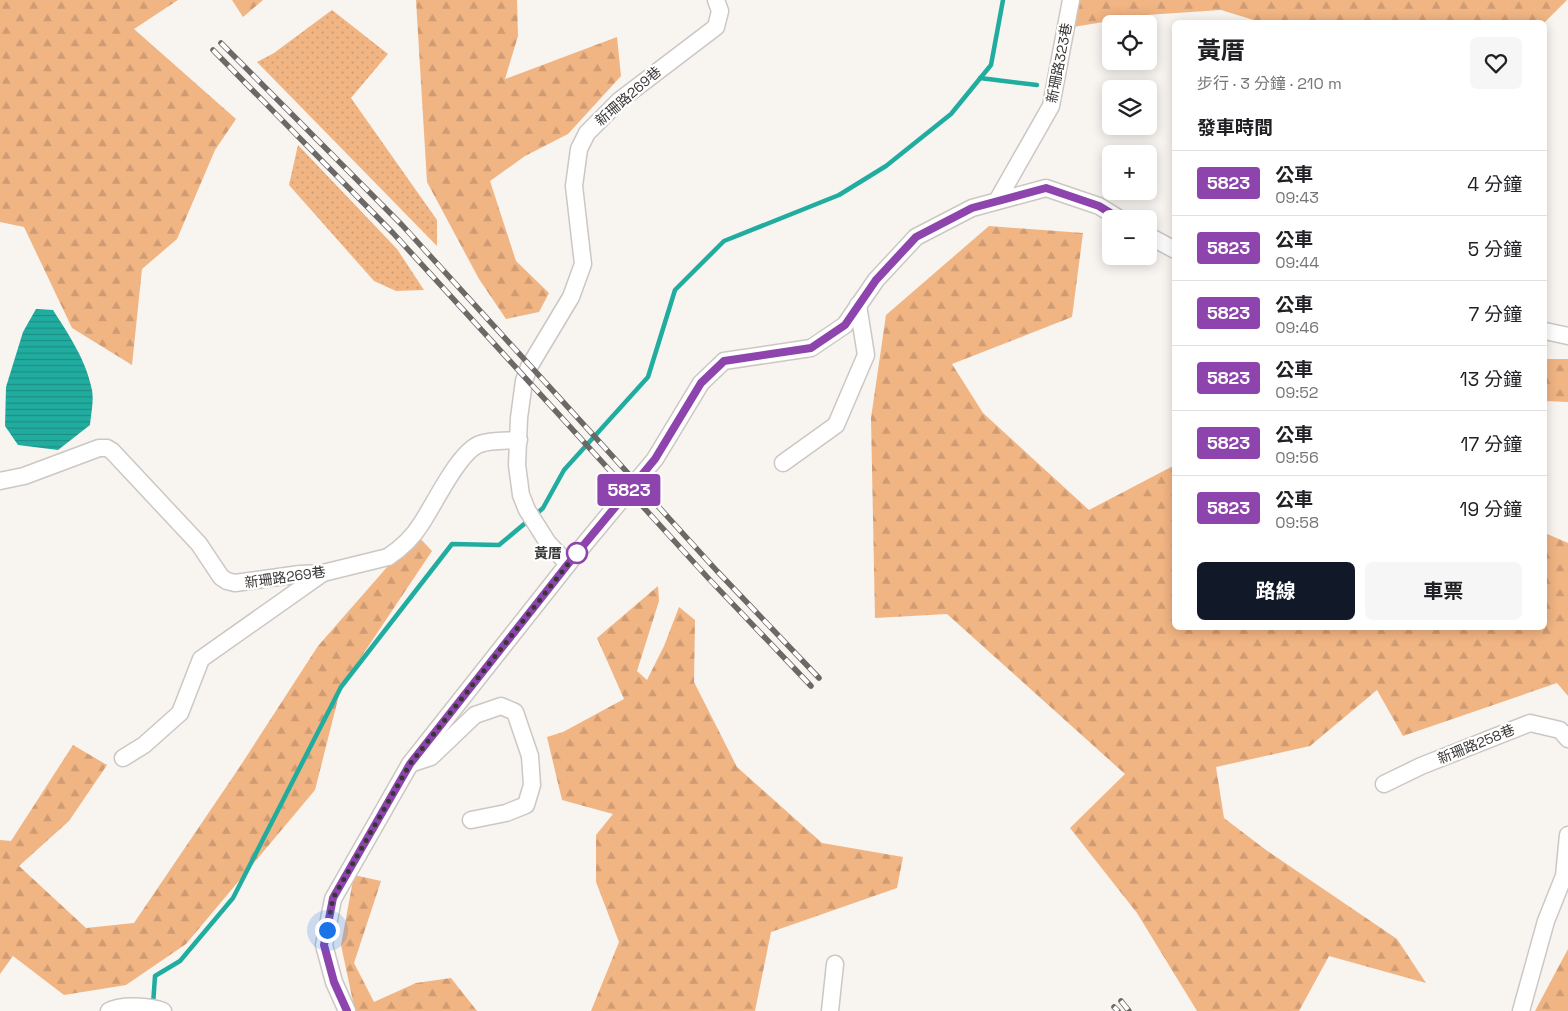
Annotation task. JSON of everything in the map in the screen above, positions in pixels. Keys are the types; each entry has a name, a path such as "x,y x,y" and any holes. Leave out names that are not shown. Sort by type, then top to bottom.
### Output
{"street":[{"name":"新珊路269巷","path":"568,564 548,543 535,525 521,495 518,477 519,418 524,381 529,367 571,297 583,264 574,186 578,149 587,133 620,100 716,27 720,11 716,0"},
{"name":"新珊路323巷","path":"997,201 1051,106 1071,0"},
{"path":"348,1011 334,982 324,945 333,898 410,764 568,564 655,459 701,383 724,361 811,348 845,325 876,280 916,237 972,208 1046,188 1099,206 1105,210"},
{"path":"1157,240 1172,248"},
{"path":"783,463 836,426 866,355 858,305"},
{"path":"1547,331 1568,336"},
{"name":"新珊路269巷","path":"0,482 24,476 100,448 112,450 199,544 221,576 235,583 300,574 323,573 388,557 397,552 420,526 459,462 469,450 481,443 519,440"},
{"path":"123,758 144,745 180,713 202,659 323,573"},
{"path":"410,764 431,757 476,715 502,706 515,712 530,756 532,785 526,805 506,813 471,820"},
{"name":"新珊路258巷","path":"1384,784 1421,766 1530,722 1560,730 1568,739"},
{"path":"1521,1011 1546,921 1564,876 1568,835"},
{"path":"830,1011 835,964"},
{"path":"109,1011 115,1007 154,1009"}],"green space":[{"path":"0,0 178,0 134,29 236,119 215,150 177,239 142,269 132,365 72,328 24,227 0,222"},
{"path":"232,0 263,0 243,17"},
{"path":"416,0 517,0 518,36 505,79 617,37 621,76 568,134 525,156 490,181 516,261 549,293 539,312 506,319 479,279 427,182"},
{"path":"1067,0 1567,0 1547,20 1254,20 1221,10 1146,15 1102,15 1102,22 1067,28"},
{"path":"332,10 388,54 351,98 437,220 437,246 257,62 274,53"},
{"path":"298,145 397,249 424,290 396,291 374,281 289,185"},
{"path":"989,226 1083,233 1072,317 952,364 983,413 1089,510 1172,467 1172,630 1547,630 1547,534 1568,543 1568,696 1557,683 1403,736 1377,690 1310,746 1216,767 1224,818 1266,850 1397,939 1426,983 1329,956 1299,1011 1197,1011 1137,913 1070,828 1125,774 947,614 875,618 871,418 886,315"},
{"path":"1547,359 1568,359 1568,402 1547,401"},
{"path":"416,534 432,551 341,687 315,790 186,944 126,985 64,995 13,956 0,974 0,840 11,841 73,745 107,765 69,821 19,866 86,928 134,923 239,768 318,646"},
{"path":"658,586 659,601 637,671 647,680 664,646 679,607 695,620 694,682 737,767 822,843 903,857 897,888 771,932 755,1011 591,1011 619,942 596,882 596,835 613,814 562,800 547,737 563,732 624,699 597,638"},
{"path":"354,875 381,881 354,963 374,1002 416,983 451,978 477,1011 355,1011 341,945"},
{"path":"1568,949 1568,1011 1535,1011"}],"water":[{"path":"36,309 53,310 71,338 86,368 92,390 93,403 90,425 58,450 18,445 5,426 6,387 23,332"}],"waterway":[{"path":"535,515 543,508 564,470 648,377 675,290 724,241 839,195 886,166 951,114 991,65 1003,0"},
{"path":"980,78 1037,85"},
{"path":"153,1005 155,976 180,961 233,898 341,687 452,544 499,545 529,520"}],"railway":[{"path":"221,43 402,225 717,571 819,678"},
{"path":"213,50 393,233 709,579 811,686"},
{"path":"1121,1001 1129,1011"},
{"path":"1114,1007 1118,1011"}],"bus line":[{"name":"5823","path":"347,1011 334,982 324,945 333,898 410,764 568,564 655,459 701,383 724,361 811,348 845,325 876,280 916,237 972,208 1046,188 1099,206 1105,210"}],"place":[{"name":"黃厝","path":"577,553"}],"route":[{"path":"327,930 333,898 410,764 580,549 577,553"}]}
